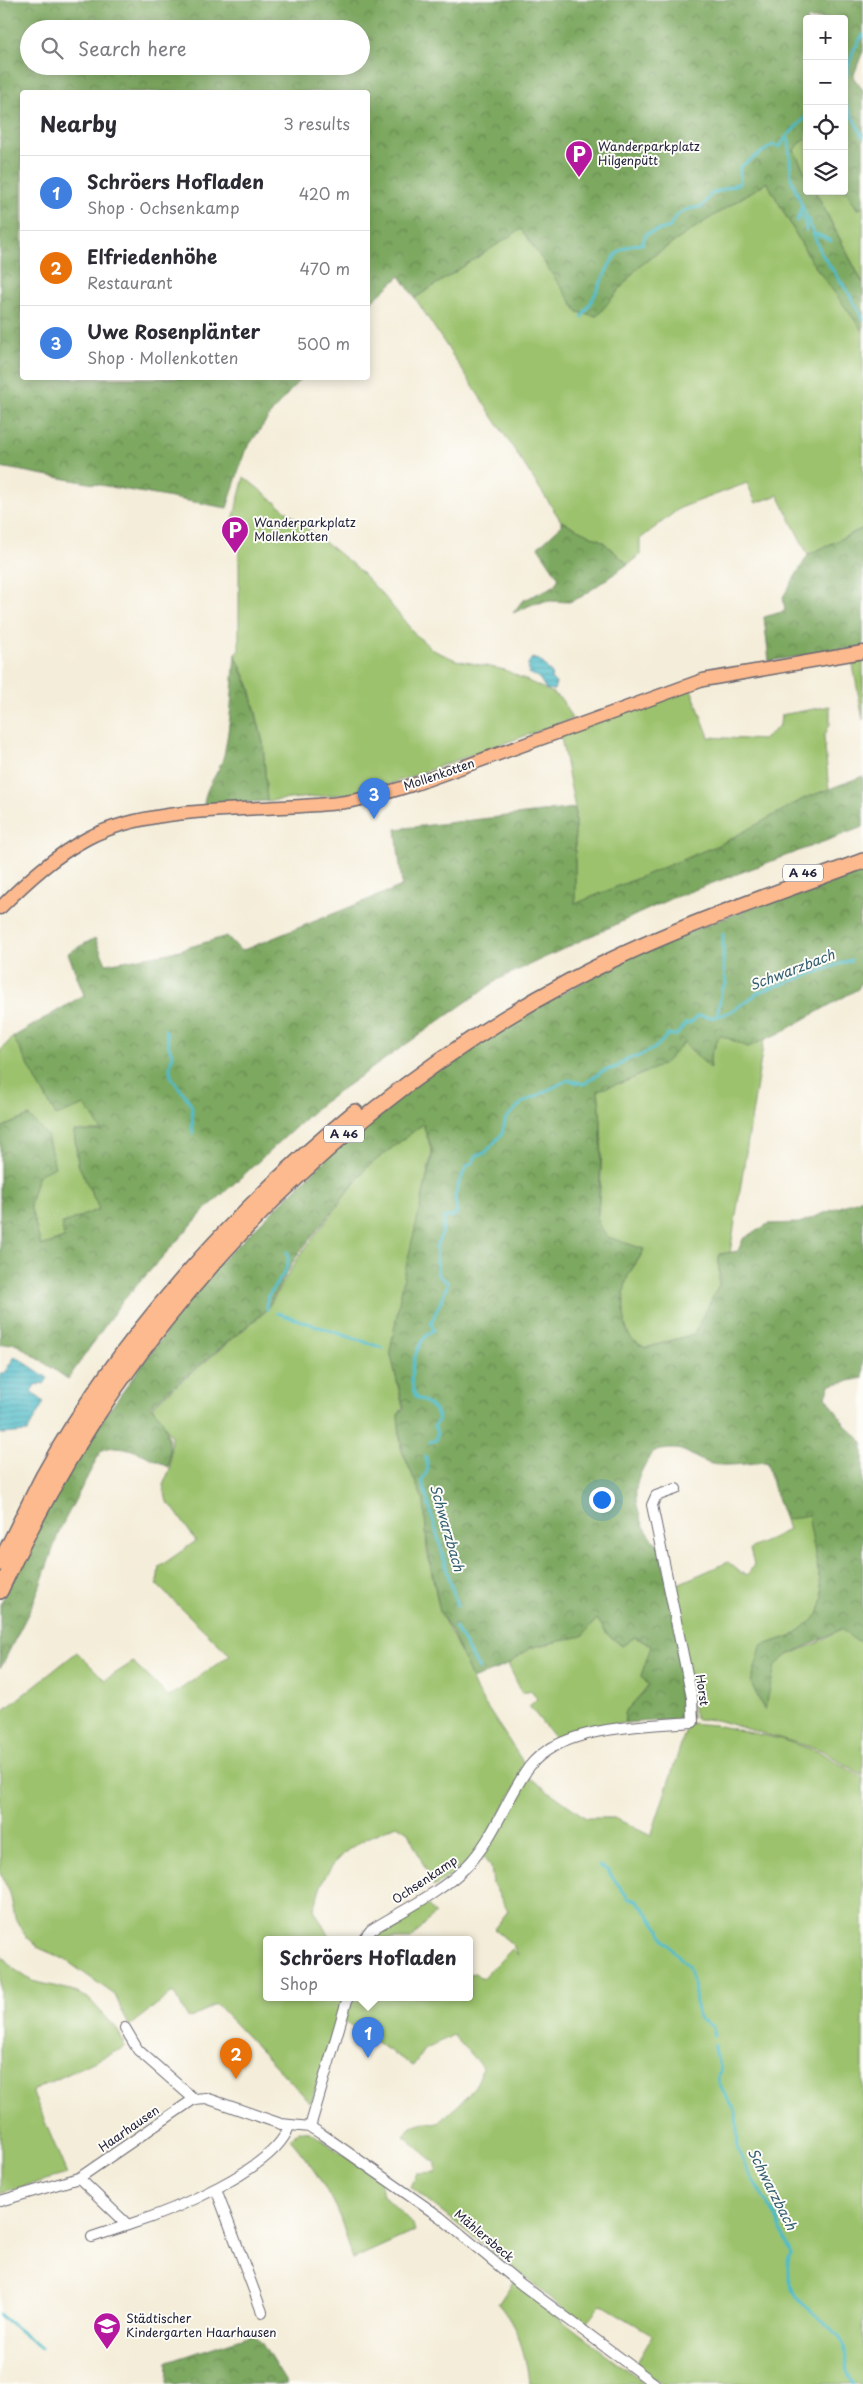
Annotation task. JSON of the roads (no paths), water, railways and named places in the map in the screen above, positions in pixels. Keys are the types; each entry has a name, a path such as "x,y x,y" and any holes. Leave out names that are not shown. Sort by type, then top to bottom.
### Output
{"highway":[{"name":"A 46","path":"0,1563 45,1474 67,1438 148,1322 202,1257 242,1214 337,1126 452,1040 519,999 565,974 660,928 742,895 863,852"},
{"name":"A 46","path":"0,1592 65,1467 103,1404 154,1333 208,1268 265,1207 358,1122 457,1048 497,1022 572,979 692,925 863,860"}],"main road":[{"name":"Mollenkotten","path":"0,908 28,880 54,858 89,837 121,826 166,816 338,803 376,796 418,783 703,680 863,652"}],"street":[{"name":"Horst","path":"506,1806 529,1768 540,1755 572,1739 594,1731 693,1722 692,1698 652,1505 656,1496 676,1489"},
{"name":"Ochsenkamp","path":"366,1936 371,1930 465,1868 480,1852 506,1806"},
{"path":"125,2028 138,2050 194,2099 206,2098 288,2126 310,2127 347,2001"},
{"name":"Haarhausen","path":"0,2201 79,2178 194,2099"},
{"path":"92,2237 163,2214 216,2189 250,2168 280,2142 286,2135 288,2126"},
{"name":"Mählersbeck","path":"310,2127 440,2217 521,2284 655,2384"},
{"path":"79,2178 128,2225"},
{"path":"216,2189 262,2312"}],"water":[{"path":"532,658 541,661 552,674 551,678 556,683 554,690 546,689 539,678 529,673 528,664"},
{"path":"15,1356 48,1378 44,1384 36,1384 31,1391 44,1402 27,1432 2,1434 0,1433 0,1373 4,1373"}],"waterway":[{"path":"848,69 853,51 863,35"},
{"path":"846,105 863,137"},
{"path":"803,120 786,137 789,140 791,178 821,253 848,292 863,319"},
{"path":"582,317 612,260 621,250 626,247 642,244 646,234 670,227 678,214 691,208 702,207 711,194 740,183 740,167 773,145 780,147 786,137"},
{"path":"797,221 802,205"},
{"path":"800,215 805,221 806,230"},
{"path":"814,233 831,241"},
{"path":"717,1016 722,989 726,984 723,965 723,934"},
{"name":"Schwarzbach","path":"430,1442 436,1440 437,1432 434,1427 439,1419 438,1415 427,1403 416,1397 413,1389 412,1370 417,1351 427,1335 434,1330 431,1323 448,1283 438,1275 436,1246 442,1234 444,1218 454,1216 457,1212 455,1197 458,1185 467,1166 472,1163 477,1155 485,1153 502,1134 506,1118 522,1103 568,1080 584,1084 603,1071 617,1067 628,1058 637,1057 655,1048 668,1035 677,1035 685,1024 690,1023 698,1016 712,1017 726,1014 738,1008 759,992 851,960"},
{"path":"165,1030 173,1055 170,1071 175,1083 191,1105 193,1133"},
{"path":"267,1309 266,1302 269,1295 286,1268 287,1252"},
{"path":"277,1313 383,1348"},
{"name":"Schwarzbach","path":"426,1457 428,1469 422,1480 457,1606"},
{"name":"Schwarzbach","path":"455,1627 479,1669"},
{"name":"Schwarzbach","path":"599,1866 607,1870 629,1899 637,1900 660,1930 665,1941 688,1966 694,1984 697,2014 700,2019 713,2027 715,2036"},
{"name":"Schwarzbach","path":"714,2045 715,2054 721,2069 718,2074 720,2085 736,2111 738,2150 748,2172 776,2217 791,2254 788,2259 788,2269 789,2281 793,2291 808,2309 835,2332 842,2341 845,2350 847,2372 854,2384"},
{"path":"0,2315 41,2348"}],"place":[{"name":"Wanderparkplatz Hilgenpütt","path":"579,178"},
{"name":"Wanderparkplatz Mollenkotten","path":"235,554"},
{"name":"Uwe Rosenplänter","path":"374,819"},
{"name":"Schröers Hofladen","path":"368,2058"},
{"name":"Elfriedenhöhe","path":"236,2079"},
{"name":"Städtischer Kindergarten Haarhausen","path":"107,2350"}]}
